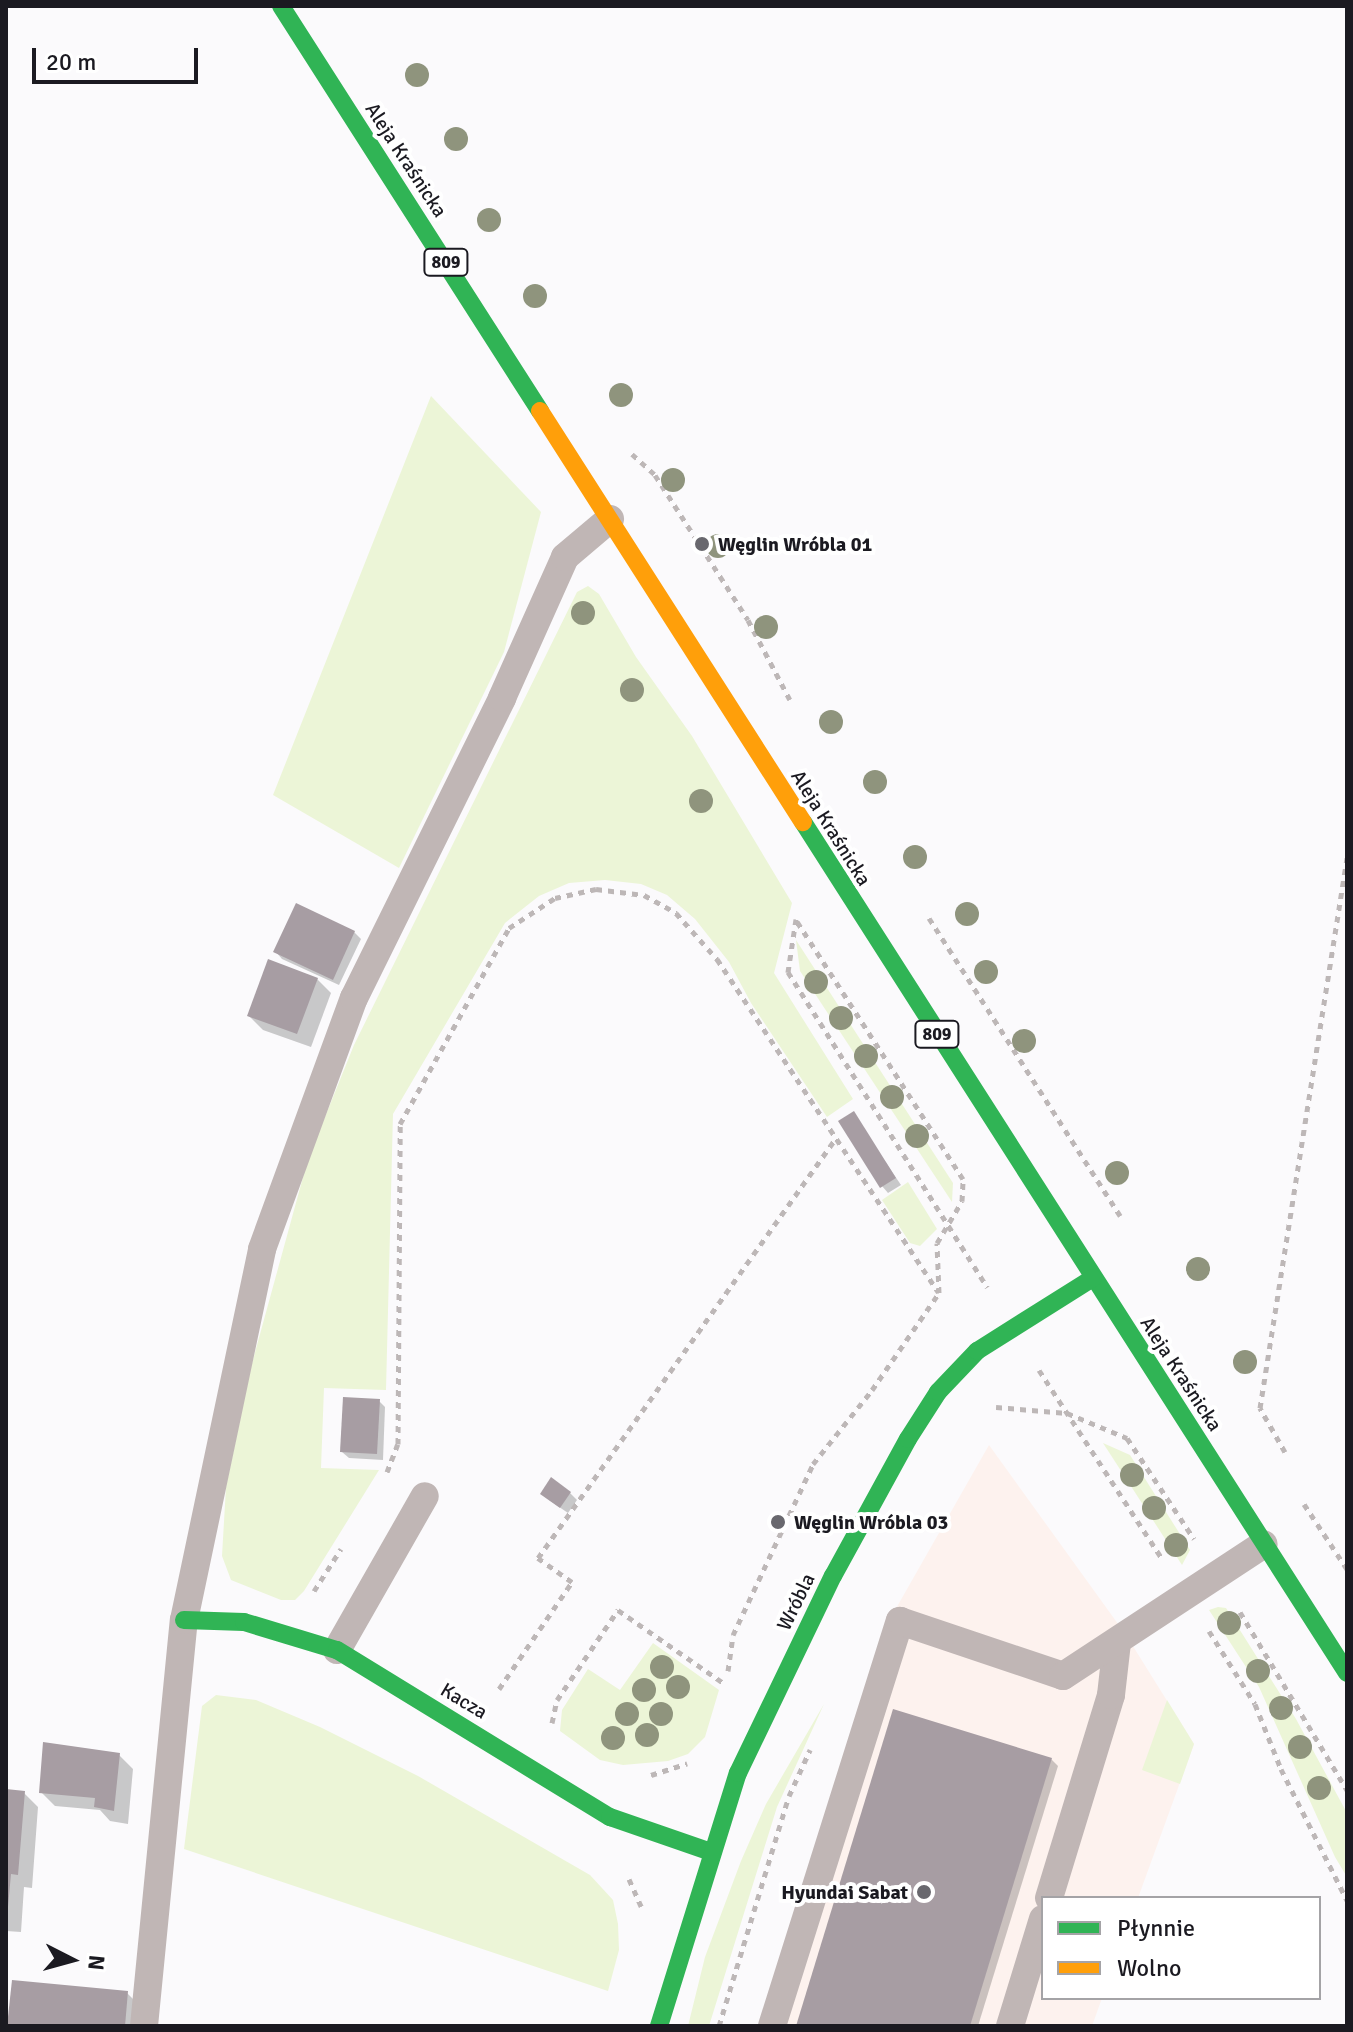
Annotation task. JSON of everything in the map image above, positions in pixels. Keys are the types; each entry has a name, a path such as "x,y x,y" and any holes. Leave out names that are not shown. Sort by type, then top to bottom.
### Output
{"main road":[{"name":"Aleja Kraśnicka","path":"281,6 1347,1673"},
{"name":"Wróbla","path":"659,2026 738,1773 833,1576 908,1439 938,1392 977,1351 1093,1278"},
{"name":"Kacza","path":"184,1620 244,1622 337,1650 610,1817 711,1852"}],"lane":[{"path":"144,2026 184,1620 262,1249 354,998 502,698 565,557 610,519"},
{"path":"337,1650 425,1496"},
{"path":"772,2026 900,1621 1063,1676 1264,1544"},
{"path":"1050,1896 1111,1695 1117,1642"},
{"path":"1010,2026 1041,1925"}],"path":[{"path":"627,450 655,475 748,620 793,705"},
{"path":"820,852 796,920 788,972 1012,1328"},
{"path":"1285,1452 1260,1408 1347,858"},
{"path":"383,1481 398,1444 400,1124 509,928 555,898 596,889 644,895 676,913 717,959 939,1293"},
{"path":"928,916 1125,1224"},
{"path":"724,1695 733,1635 813,1464 872,1390 939,1293 937,1243 962,1201 963,1179 796,920"},
{"path":"494,1696 572,1582 538,1558 836,1138"},
{"path":"1299,1495 1347,1569"},
{"path":"313,1594 344,1544"},
{"path":"553,1732 552,1714 557,1700 618,1610 726,1684"},
{"path":"648,1776 696,1759"}],"shaded area":[{"path":"989,1445 1126,1635 1194,1744 1139,1896 1041,1896 1041,2000 1101,2000 1092,2026 759,2026 890,1619"}],"green space":[{"path":"431,396 541,512 504,652 399,868 273,795"},
{"path":"588,586 599,594 636,657 692,736 792,903 774,973 853,1099 827,1117 751,1003 729,962 695,919 667,895 641,884 605,880 569,883 539,896 505,923 393,1114 386,1390 324,1388 321,1468 379,1470 304,1591 295,1600 281,1600 231,1580 222,1556 226,1487 251,1367 308,1159 354,1045 577,592"},
{"path":"796,940 953,1183 952,1202 800,971"},
{"path":"908,1182 937,1229 920,1246 910,1243 882,1200"},
{"path":"1103,1443 1130,1455 1190,1550 1182,1565"},
{"path":"1226,1608 1296,1719 1347,1813 1347,1877 1335,1857 1259,1687 1209,1610"},
{"path":"653,1643 719,1690 705,1737 688,1754 668,1761 623,1765 600,1760 560,1731 562,1710 588,1669 620,1690"},
{"path":"216,1695 256,1700 320,1727 418,1776 590,1875 613,1900 618,1924 619,1950 608,1991 184,1849 202,1706"},
{"path":"1167,1700 1194,1744 1180,1784 1142,1770"},
{"path":"824,1704 777,1807 709,2026 688,2026 705,1957 741,1861 766,1804"}],"building":[{"path":"296,903 355,931 333,980 273,952"},
{"path":"268,959 318,978 297,1034 247,1016"},
{"path":"854,1111 896,1178 880,1188 838,1121"},
{"path":"343,1397 380,1399 377,1454 340,1452"},
{"path":"551,1477 571,1492 560,1508 540,1494"},
{"name":"Hyundai Sabat","path":"893,1709 1052,1758 970,2026 796,2026"},
{"path":"43,1742 120,1753 114,1811 94,1807 95,1798 39,1793"},
{"path":"6,1789 25,1791 18,1875 11,1874 8,1907"},
{"path":"12,1980 128,1991 125,2026 7,2026"}],"traffic: fast":[{"path":"281,6 540,411"},
{"path":"803,822 1347,1673"},
{"path":"659,2026 738,1773 833,1576 908,1439 938,1392 977,1351 1093,1278"},
{"path":"184,1620 244,1622 337,1650 610,1817 711,1852"}],"traffic: slow":[{"path":"540,411 803,822"}],"place":[{"name":"Węglin Wróbla 01","path":"702,544"},
{"name":"Węglin Wróbla 03","path":"778,1522"},
{"name":"Hyundai Sabat","path":"924,1892"}]}
